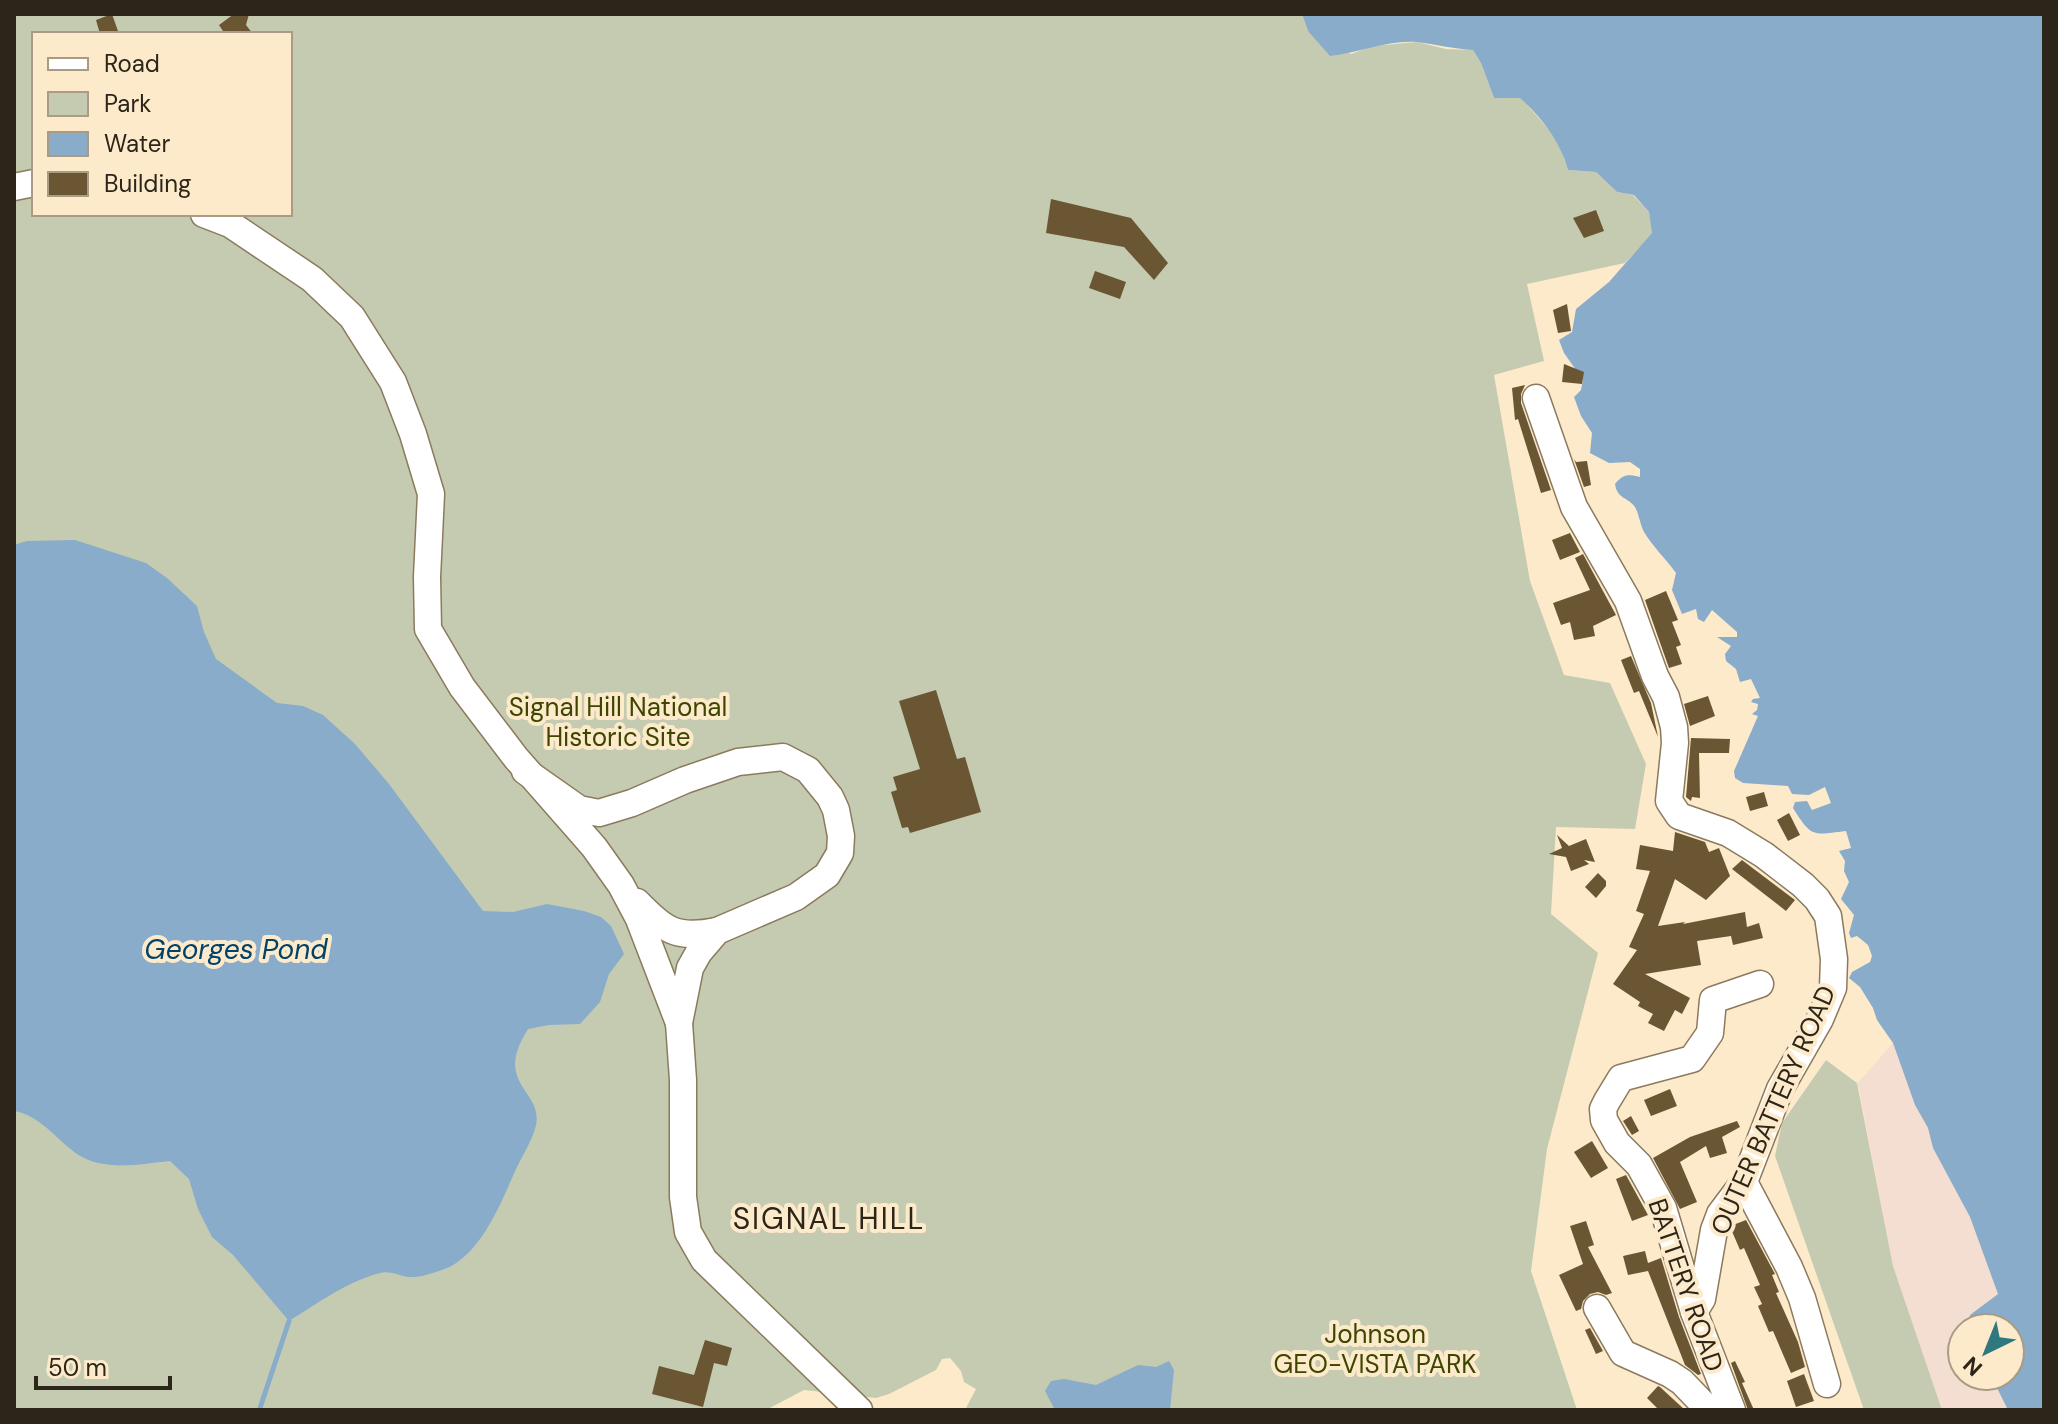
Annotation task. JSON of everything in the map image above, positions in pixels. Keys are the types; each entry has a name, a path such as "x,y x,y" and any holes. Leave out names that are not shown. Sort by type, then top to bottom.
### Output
{"street":[{"path":"209,216 230,224 312,279 352,317 393,382 431,494 428,629 462,687 525,771 594,847 621,885 639,919 679,1023"},
{"name":"OUTER BATTERY ROAD","path":"1536,398 1574,507 1628,601 1655,676 1666,697 1674,727 1669,801 1672,809 1679,816 1728,833 1764,855 1803,885 1828,916 1834,959 1833,988 1820,1019 1780,1089 1744,1182 1720,1214 1714,1230 1702,1299 1694,1312"},
{"path":"525,771 584,811 603,812 738,762 783,757 808,770 830,797 841,836 840,853 827,875 796,897 717,931 685,935 669,930 621,885"},
{"path":"594,847 632,803"},
{"path":"717,931 693,960 679,1023 683,1080 683,1197 692,1243 721,1280 859,1410"},
{"name":"BATTERY ROAD","path":"1732,1410 1694,1312 1663,1208 1639,1165 1608,1131 1603,1109 1621,1078 1692,1059 1710,1033 1713,1000 1760,984"},
{"path":"1744,1182 1802,1298 1827,1384"},
{"path":"1597,1308 1623,1353 1670,1374 1709,1410"}],"shaded area":[{"path":"1893,1043 1915,1105 1928,1128 1933,1148 1970,1217 1998,1294 1974,1312 1946,1312 1946,1392 1999,1392 2008,1410 1942,1410 1893,1266 1858,1083"}],"green space":[{"name":"Signal Hill National Historic Site","path":"14,14 1302,14 1308,31 1351,54 1373,46 1417,42 1446,49 1473,50 1494,98 1521,98 1557,139 1568,170 1596,172 1617,192 1633,195 1649,212 1653,233 1625,263 1527,284 1544,361 1494,375 1530,581 1564,675 1610,683 1646,764 1635,829 1556,827 1551,914 1598,953 1547,1149 1531,1271 1577,1410 965,1410 976,1389 964,1382 961,1371 950,1358 942,1359 936,1370 876,1398 804,1390 766,1410 14,1410"},
{"path":"1826,1060 1857,1083 1893,1266 1942,1410 1864,1410 1775,1156 1782,1123"}],"water":[{"path":"1302,14 2044,14 2044,1410 2008,1410 1999,1392 2026,1392 2026,1312 1974,1312 1998,1294 1970,1217 1933,1148 1928,1128 1915,1105 1893,1043 1860,987 1849,978 1852,972 1870,962 1872,956 1868,945 1857,936 1851,938 1849,933 1854,915 1841,899 1849,882 1844,871 1845,861 1839,851 1851,848 1846,831 1819,833 1809,830 1793,808 1795,802 1807,801 1812,810 1831,803 1825,787 1809,795 1792,794 1788,786 1743,783 1735,778 1734,771 1758,716 1752,714 1758,704 1751,702 1760,698 1751,679 1740,682 1736,669 1726,661 1725,654 1731,646 1717,637 1737,637 1737,632 1712,610 1704,622 1698,619 1696,609 1682,614 1672,590 1676,573 1644,532 1635,507 1616,489 1615,484 1623,477 1640,477 1640,469 1630,462 1609,463 1590,453 1592,433 1574,397 1581,390 1583,380 1564,353 1559,340 1572,332 1576,309 1609,282 1652,233 1649,212 1634,195 1617,192 1596,172 1568,170 1565,159 1543,122 1520,98 1494,98 1473,50 1406,42 1330,56 1308,31"},
{"name":"Georges Pond","path":"75,540 146,563 167,578 197,606 216,659 277,703 303,706 323,715 355,744 389,784 483,911 513,912 547,904 584,911 601,917 611,926 624,954 609,974 600,1002 580,1024 528,1029 518,1048 515,1064 517,1076 534,1105 537,1116 535,1129 487,1228 466,1255 453,1265 416,1277 387,1272 368,1277 289,1321 233,1255 212,1237 198,1209 189,1179 170,1161 110,1165 88,1160 32,1117 14,1111 14,545 27,541"},
{"path":"1169,1361 1174,1370 1170,1410 1055,1410 1045,1391 1051,1381 1064,1379 1096,1385 1138,1365 1156,1367"}],"building":[{"path":"112,14 118,32 99,32 96,20"},
{"path":"234,14 249,14 246,25 251,32 224,32 219,25"},
{"path":"1051,199 1131,218 1168,263 1154,280 1124,247 1046,233"},
{"path":"1596,210 1604,231 1584,238 1573,218"},
{"path":"1095,271 1126,282 1120,299 1089,288"},
{"path":"1567,304 1571,331 1558,333 1553,310"},
{"path":"1564,364 1584,372 1582,384 1562,382"},
{"path":"1525,385 1521,403 1551,490 1541,493 1518,419 1515,420 1512,388"},
{"path":"1574,459 1576,462 1587,461 1591,485 1584,487"},
{"path":"1570,533 1580,552 1560,560 1552,540"},
{"path":"1583,554 1616,615 1593,626 1595,636 1574,640 1570,622 1561,625 1553,603 1590,590 1575,558"},
{"path":"1666,591 1678,620 1672,622 1681,645 1676,647 1682,664 1669,668 1645,600"},
{"path":"1631,656 1651,703 1658,737 1639,691 1634,693 1621,660"},
{"path":"936,690 957,759 965,757 981,812 910,833 908,827 902,828 891,792 897,790 893,777 920,769 899,701"},
{"path":"1708,696 1715,716 1690,726 1684,704"},
{"path":"1691,738 1730,739 1729,753 1699,753 1700,798 1692,797 1691,801 1686,797"},
{"path":"1764,792 1768,806 1750,811 1746,797"},
{"path":"1789,813 1800,835 1788,841 1777,820"},
{"path":"1675,832 1705,842 1709,852 1719,848 1730,876 1706,900 1675,879 1658,926 1745,912 1747,927 1759,923 1763,938 1733,945 1731,936 1697,941 1701,965 1645,974 1690,998 1682,1014 1675,1010 1664,1031 1648,1023 1653,1014 1638,1006 1640,1002 1613,984 1637,950 1629,947 1644,914 1636,911 1650,871 1636,869 1640,845 1673,851"},
{"path":"1557,835 1569,846 1586,839 1595,862 1584,860 1589,864 1571,871 1566,857 1549,854 1562,848"},
{"path":"1742,860 1795,900 1786,911 1732,869"},
{"path":"1598,873 1606,881 1606,886 1596,898 1585,887"},
{"path":"1670,1089 1677,1106 1651,1116 1644,1100"},
{"path":"1631,1116 1639,1131 1632,1135 1623,1121"},
{"path":"1737,1121 1740,1127 1722,1137 1727,1153 1710,1158 1706,1146 1680,1162 1697,1202 1680,1209 1653,1158 1690,1137"},
{"path":"1592,1141 1608,1168 1591,1178 1574,1152"},
{"path":"1626,1175 1648,1215 1632,1221 1616,1179"},
{"path":"1746,1220 1775,1274 1772,1275 1779,1292 1776,1293 1798,1342 1805,1367 1791,1373 1773,1331 1769,1332 1758,1306 1762,1304 1754,1287 1760,1285 1744,1248 1740,1250 1731,1229 1733,1225"},
{"path":"1586,1221 1594,1245 1588,1247 1612,1293 1590,1294 1583,1301 1581,1309 1576,1311 1559,1275 1583,1264 1570,1226"},
{"path":"1645,1251 1648,1263 1661,1258 1701,1374 1685,1365 1648,1271 1628,1275 1623,1256"},
{"path":"1590,1328 1603,1351 1596,1354 1585,1330"},
{"path":"705,1340 732,1348 727,1366 714,1363 703,1407 652,1394 659,1366 694,1375"},
{"path":"1735,1361 1754,1410 1748,1410 1731,1363"},
{"path":"1804,1374 1814,1401 1796,1407 1787,1381"},
{"path":"1658,1386 1685,1410 1659,1410 1647,1398"}],"waterway":[{"path":"260,1408 289,1321"}],"district":[{"name":"SIGNAL HILL","path":"829,1219"}],"park label":[{"name":"Johnson GEO-VISTA PARK","path":"1375,1349"}]}
